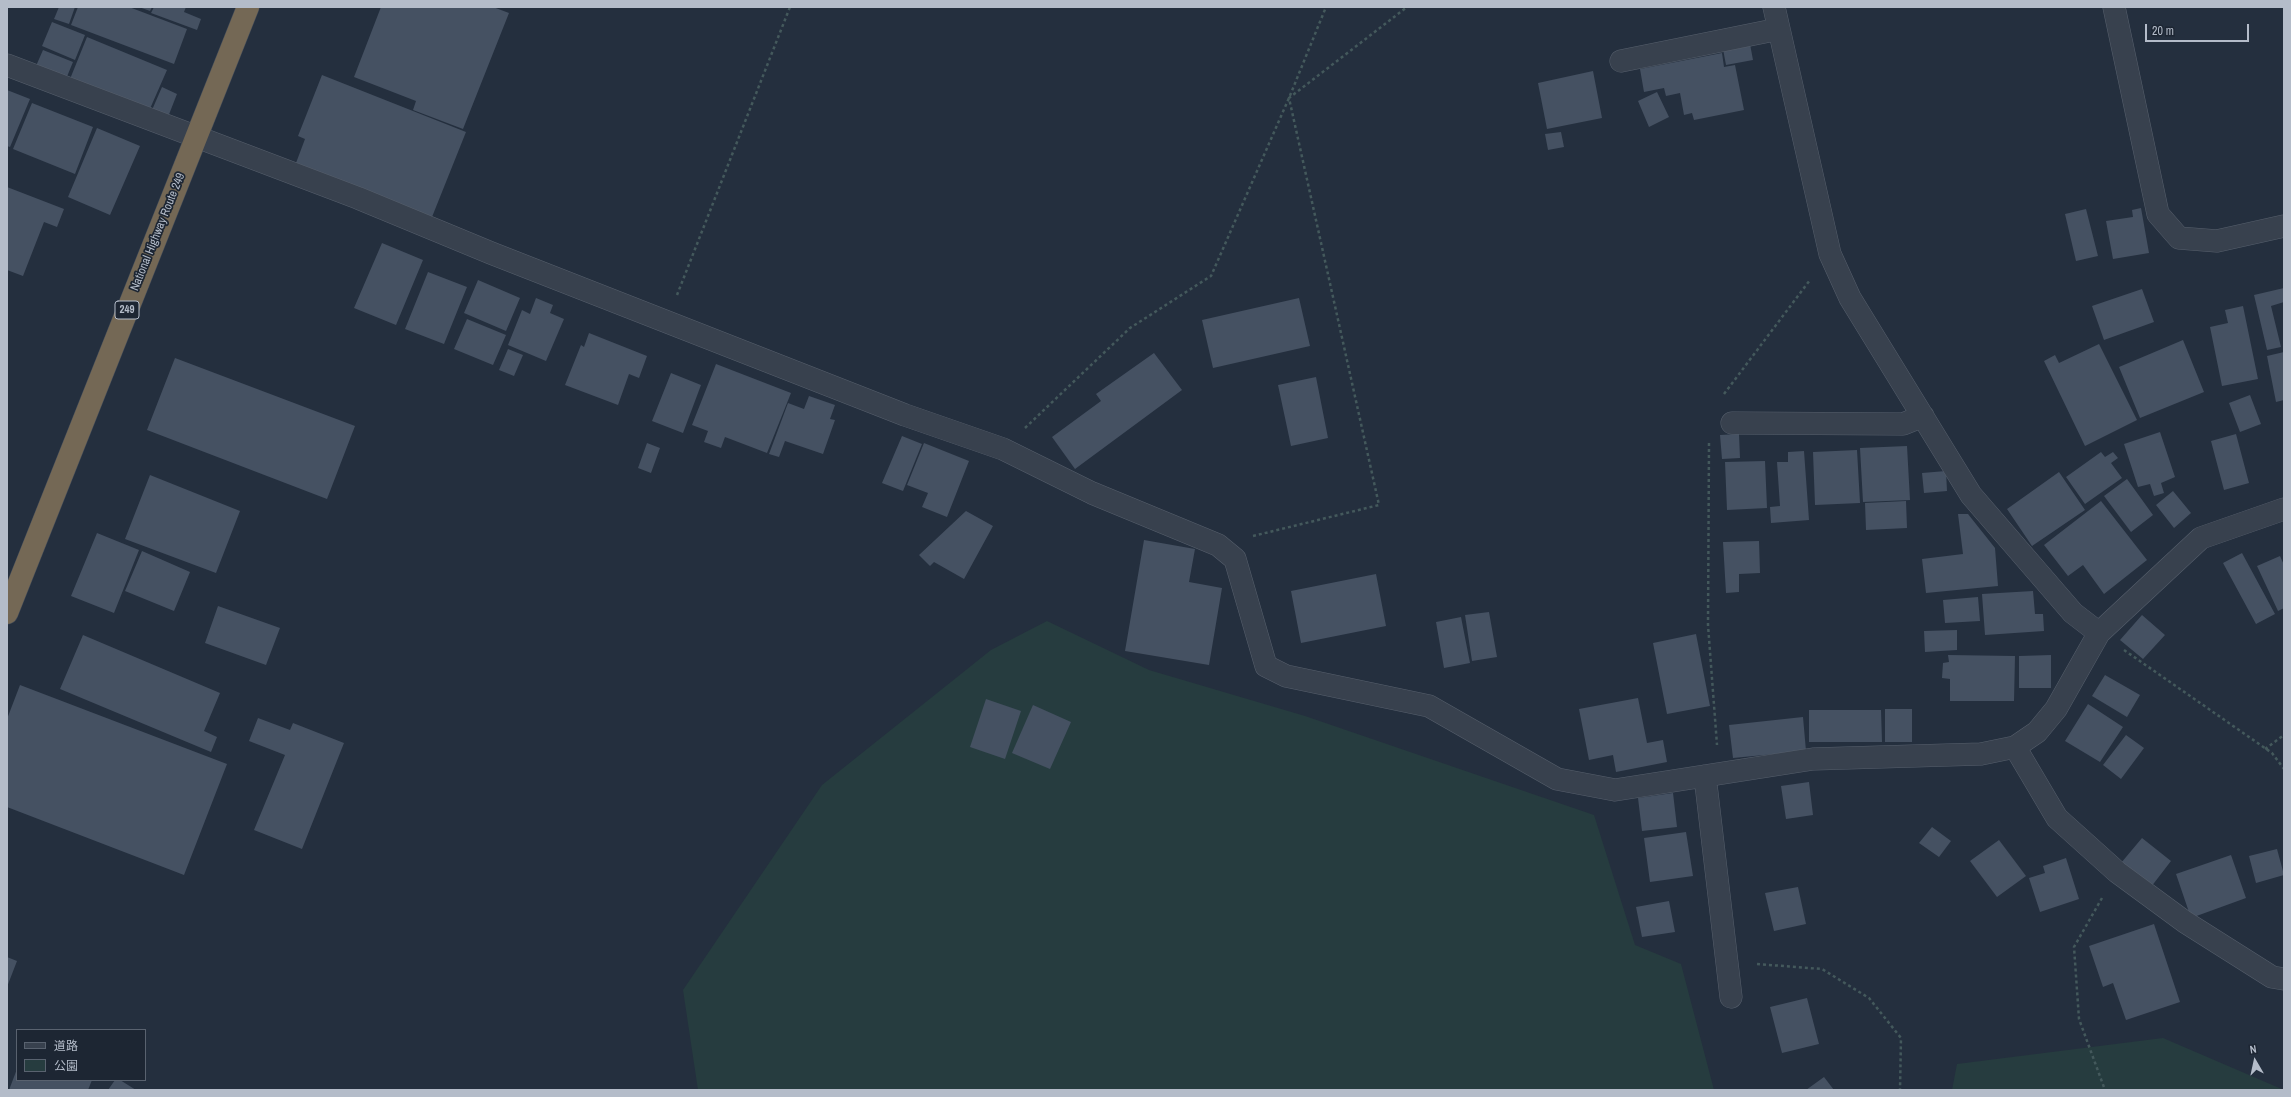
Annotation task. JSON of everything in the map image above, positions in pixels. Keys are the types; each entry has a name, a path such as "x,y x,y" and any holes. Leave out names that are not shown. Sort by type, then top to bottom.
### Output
{"highway":[{"name":"National Highway Route 249","path":"8,609 248,7"}],"street":[{"path":"1774,7 1830,254 1850,298 1971,494 2073,613 2099,633"},
{"path":"2114,7 2158,214 2179,238 2217,241 2284,226"},
{"path":"1622,61 1779,29"},
{"path":"7,65 196,138 358,198 667,322 905,415 1003,449 1092,493 1218,545 1235,559 1266,666 1286,676 1428,706 1557,779 1615,790 1813,759 1981,754 2015,747 2037,732 2056,709 2099,633 2201,538 2284,509"},
{"path":"1732,424 1902,424 1923,416"},
{"path":"2015,747 2057,818 2117,872 2185,922 2272,977 2284,979"},
{"path":"1712,775 1731,997"}],"path":[{"path":"667,322 790,7"},
{"path":"1003,449 1130,328 1211,276 1289,98 1326,7"},
{"path":"1289,98 1407,7"},
{"path":"1218,545 1378,505 1289,98"},
{"path":"1722,397 1830,254"},
{"path":"1709,434 1708,625 1712,775"},
{"path":"2099,633 2266,749 2284,769"},
{"path":"2266,749 2284,735"},
{"path":"2105,1090 2079,1019 2074,946 2117,872"},
{"path":"1727,962 1822,969 1869,998 1901,1038 1900,1090"}],"green space":[{"path":"1047,621 1149,670 1305,716 1594,815 1635,945 1681,964 1714,1090 698,1090 683,990 822,785 991,650"},
{"path":"2163,1038 2284,1090 1952,1090 1957,1064"}],"building":[{"path":"59,7 75,7 69,24 54,19"},
{"path":"78,7 129,7 187,29 174,64 71,25"},
{"path":"139,7 152,7 150,11"},
{"path":"154,7 186,7 184,12 201,19 197,30 151,13"},
{"path":"381,7 493,7 509,13 463,129 413,110 416,101 354,77"},
{"path":"52,22 85,35 75,60 42,46"},
{"path":"87,37 167,70 149,111 70,79"},
{"path":"1750,44 1753,60 1726,65 1723,49"},
{"path":"43,50 73,62 66,79 36,66"},
{"path":"1722,53 1724,67 1735,65 1744,110 1694,120 1692,113 1684,115 1680,93 1666,96 1664,88 1644,92 1640,69"},
{"path":"1593,71 1602,118 1547,129 1538,83"},
{"path":"322,75 466,132 432,217 296,163 305,139 298,136"},
{"path":"162,87 177,94 168,117 152,110"},
{"path":"7,90 30,99 10,147 7,146"},
{"path":"1657,92 1669,117 1649,127 1638,101"},
{"path":"32,103 93,127 75,174 13,149"},
{"path":"97,128 140,146 110,215 68,197"},
{"path":"1561,132 1564,147 1548,150 1545,134"},
{"path":"7,187 64,209 57,227 44,222 23,276 7,270"},
{"path":"2141,208 2149,253 2113,259 2106,221 2133,217 2132,210"},
{"path":"2086,209 2098,256 2076,261 2065,214"},
{"path":"382,243 423,260 396,325 354,308"},
{"path":"428,272 467,287 444,344 405,329"},
{"path":"478,280 520,298 506,331 464,313"},
{"path":"2284,288 2284,302 2271,306 2281,347 2267,350 2254,295"},
{"path":"2142,289 2154,322 2104,340 2092,306"},
{"path":"536,298 553,305 550,313 564,319 546,361 508,345 522,310 530,314"},
{"path":"1299,298 1310,346 1213,368 1202,320"},
{"path":"2243,306 2258,379 2222,386 2210,327 2228,323 2225,310"},
{"path":"467,319 506,335 493,365 454,349"},
{"path":"589,333 647,356 639,378 629,374 618,405 565,385 581,345 584,347"},
{"path":"2183,340 2204,392 2140,418 2119,367"},
{"path":"2099,344 2137,420 2085,446 2044,361 2055,355 2059,363"},
{"path":"508,349 523,355 514,376 499,370"},
{"path":"2284,352 2284,400 2276,402 2267,356"},
{"path":"1154,353 1182,390 1075,469 1052,437 1101,401 1096,394"},
{"path":"175,358 355,426 327,499 147,430"},
{"path":"716,364 791,393 767,453 725,437 721,448 704,442 708,431 692,425"},
{"path":"671,373 701,385 683,433 652,421"},
{"path":"1316,377 1328,438 1291,446 1278,385"},
{"path":"2250,395 2261,424 2240,432 2229,403"},
{"path":"809,396 835,405 830,419 835,420 823,454 785,441 779,457 769,454 788,403 804,409"},
{"path":"2160,432 2175,477 2161,483 2164,493 2154,496 2150,484 2138,487 2124,444"},
{"path":"1739,434 1740,458 1722,459 1720,435"},
{"path":"2236,434 2249,483 2224,490 2211,441"},
{"path":"902,436 922,444 903,491 882,483"},
{"path":"647,443 660,448 651,473 638,468"},
{"path":"924,443 969,461 947,517 922,507 928,493 907,485"},
{"path":"1907,446 1910,500 1863,502 1860,448"},
{"path":"1857,450 1860,503 1815,505 1813,452"},
{"path":"1804,451 1809,520 1771,523 1770,507 1780,506 1777,462 1788,462 1788,452"},
{"path":"2101,452 2105,457 2113,452 2118,458 2111,463 2122,478 2085,504 2066,477"},
{"path":"1765,461 1767,508 1727,510 1725,462"},
{"path":"1946,471 1947,491 1924,493 1922,473"},
{"path":"2059,472 2085,510 2032,546 2007,509"},
{"path":"150,475 240,511 216,573 125,539"},
{"path":"2127,479 2153,515 2131,532 2104,496"},
{"path":"2173,491 2191,513 2174,528 2156,505"},
{"path":"1906,501 1907,528 1866,530 1865,503"},
{"path":"2101,501 2147,560 2104,594 2083,565 2068,576 2044,545"},
{"path":"966,511 993,526 964,579 934,562 930,566 919,555"},
{"path":"1958,514 1968,514 1995,548 1998,586 1926,593 1922,559 1963,554"},
{"path":"97,533 139,550 114,613 71,596"},
{"path":"1144,540 1195,549 1189,582 1222,588 1209,665 1125,651"},
{"path":"1759,541 1760,573 1739,574 1739,592 1726,593 1723,542"},
{"path":"142,551 190,572 174,611 125,591"},
{"path":"2242,553 2275,614 2256,624 2223,563"},
{"path":"2280,556 2284,565 2284,608 2278,611 2257,566"},
{"path":"1376,574 1386,626 1301,643 1291,591"},
{"path":"2033,591 2035,614 2043,614 2044,631 1985,635 1982,594"},
{"path":"1978,597 1980,621 1945,623 1943,600"},
{"path":"218,606 280,628 266,665 205,643"},
{"path":"1489,612 1497,657 1472,661 1465,615"},
{"path":"2142,615 2165,635 2143,659 2120,640"},
{"path":"1461,617 1470,663 1444,668 1436,622"},
{"path":"1957,630 1957,650 1925,652 1924,631"},
{"path":"1696,634 1710,706 1667,714 1653,643"},
{"path":"83,635 220,693 204,731 217,737 211,752 60,689"},
{"path":"1948,655 2015,656 2014,701 1950,701 1950,679 1942,678 1943,663 1949,662"},
{"path":"2051,655 2051,688 2019,688 2019,656"},
{"path":"2105,675 2140,695 2127,717 2092,696"},
{"path":"20,685 227,764 184,875 7,807 7,719"},
{"path":"1638,698 1647,743 1663,740 1667,762 1616,772 1613,755 1589,760 1579,709"},
{"path":"986,699 1021,711 1005,759 970,747"},
{"path":"2088,704 2123,727 2100,762 2065,741"},
{"path":"1033,705 1071,722 1050,769 1012,753"},
{"path":"1885,709 1912,709 1912,742 1885,742"},
{"path":"1809,710 1881,710 1882,742 1809,742"},
{"path":"1803,717 1806,751 1733,758 1729,725"},
{"path":"258,718 290,730 293,723 344,743 302,849 254,830 285,755 249,741"},
{"path":"2126,735 2144,748 2121,779 2103,765"},
{"path":"1809,782 1813,815 1786,819 1781,786"},
{"path":"1673,793 1677,827 1642,831 1638,798"},
{"path":"1932,827 1951,841 1939,857 1919,843"},
{"path":"1686,832 1693,876 1650,882 1644,838"},
{"path":"2142,838 2171,861 2151,887 2121,863"},
{"path":"1999,840 2026,876 1997,897 1970,861"},
{"path":"2277,849 2284,875 2256,883 2249,856"},
{"path":"2231,855 2246,898 2191,918 2176,874"},
{"path":"2066,858 2079,899 2040,912 2029,878 2045,873 2043,866"},
{"path":"1798,887 1806,924 1774,931 1765,893"},
{"path":"1669,901 1675,932 1642,937 1636,907"},
{"path":"2154,924 2180,1002 2126,1020 2113,983 2103,987 2089,946"},
{"path":"7,957 17,961 7,987"},
{"path":"1807,998 1819,1044 1782,1053 1770,1007"},
{"path":"16,1072 16,1081 92,1081 88,1090 9,1090"},
{"path":"1824,1077 1834,1090 1806,1090"},
{"path":"114,1081 122,1081 136,1090 108,1090"}]}
